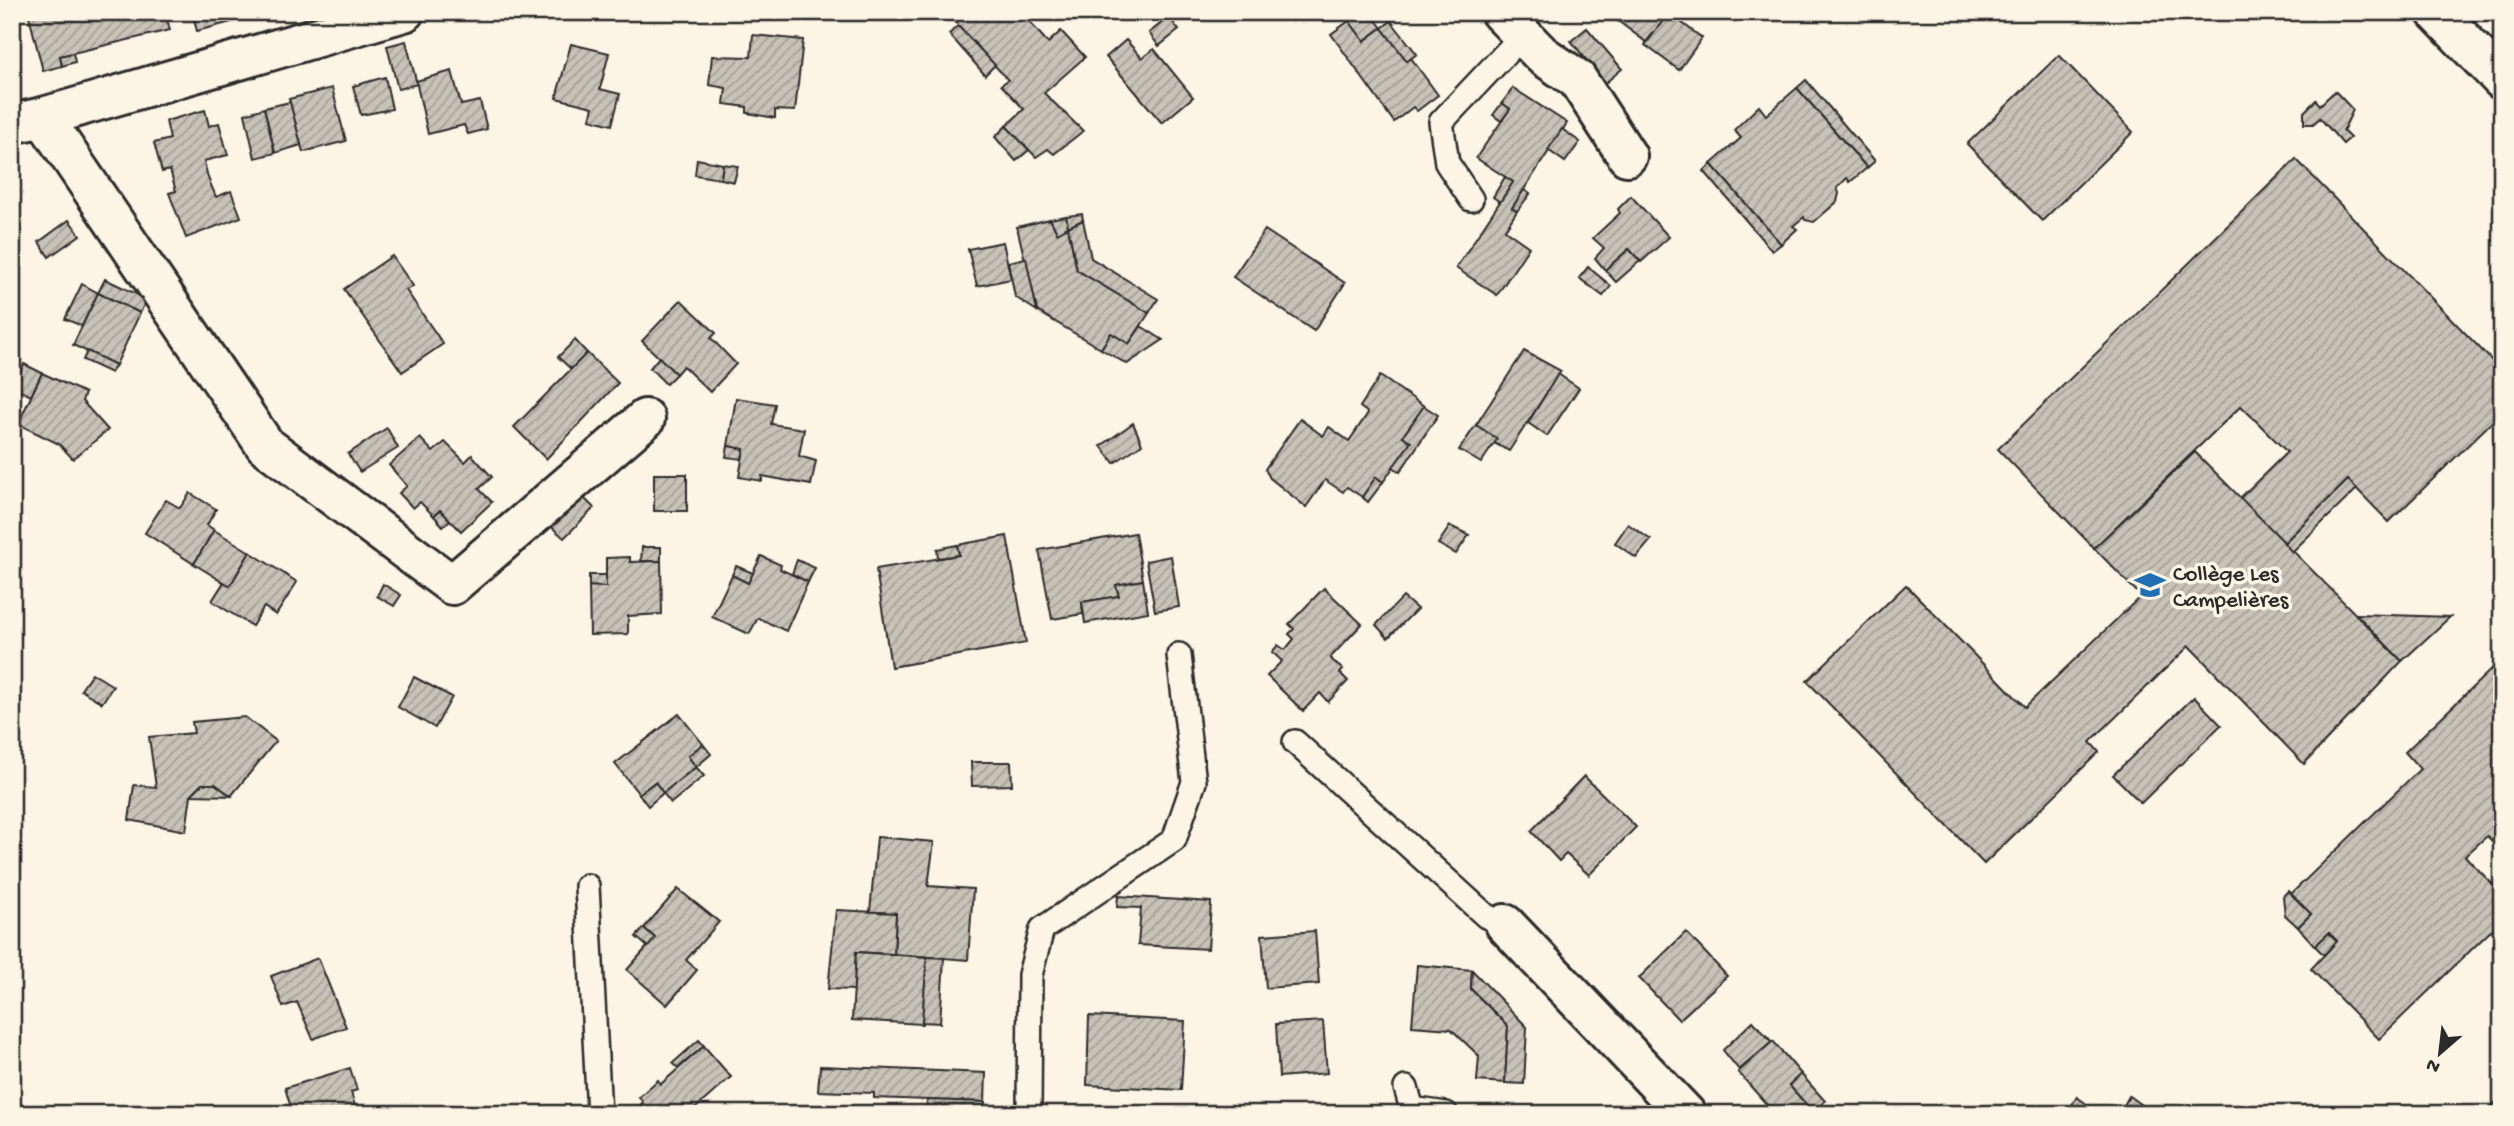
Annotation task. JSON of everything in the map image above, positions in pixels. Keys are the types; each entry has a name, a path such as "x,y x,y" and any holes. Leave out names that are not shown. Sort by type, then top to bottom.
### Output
{"street":[{"path":"404,12 28,120 265,445 452,584 645,419"},
{"path":"2436,12 2502,80"},
{"path":"1511,24 1542,55 1577,79 1627,156"},
{"path":"1504,924 1686,1114"}],"lane":[{"path":"1471,199 1447,163 1441,122 1511,24"},
{"path":"1029,1114 1030,975 1042,929 1174,840 1194,782 1179,655"},
{"path":"1295,742 1486,916 1504,924"},
{"path":"587,886 599,1114"},
{"path":"1406,1088 1412,1110 1447,1114"}],"building":[{"path":"28,12 57,12 57,15 67,12 165,12 170,30 60,56 62,66 43,71"},
{"path":"192,12 237,12 239,20 197,31"},
{"path":"968,12 1021,12 1048,43 1061,31 1085,57 1044,93 1083,131 1054,154 1048,149 1036,157 1006,126 1024,109 1001,85 1008,80 956,23"},
{"path":"1361,12 1370,12 1382,28 1364,41 1349,21"},
{"path":"1606,12 1658,12 1666,17 1646,42"},
{"path":"1669,13 1702,38 1679,70 1645,45"},
{"path":"1169,17 1179,30 1159,46 1149,33"},
{"path":"1349,21 1364,41 1382,28 1407,61 1411,58 1438,95 1417,111 1413,107 1394,122 1331,34"},
{"path":"1391,21 1417,54 1407,61 1382,28"},
{"path":"958,26 995,65 985,75 949,34"},
{"path":"1587,28 1622,69 1605,83 1571,41"},
{"path":"753,35 803,40 795,111 775,110 775,118 747,113 747,107 724,104 726,88 709,85 712,56 751,57"},
{"path":"1126,40 1142,58 1154,49 1193,97 1162,123 1106,57"},
{"path":"406,41 417,84 398,89 387,46"},
{"path":"571,44 609,53 600,89 620,94 612,125 590,119 593,107 556,98"},
{"path":"73,53 75,62 62,66 60,56"},
{"path":"2059,55 2133,132 2042,221 1967,144"},
{"path":"452,71 461,105 480,101 487,129 468,134 464,125 428,134 416,81"},
{"path":"385,77 392,109 361,115 353,86"},
{"path":"1806,80 1875,161 1867,168 1797,88"},
{"path":"332,88 346,141 303,152 289,99"},
{"path":"1513,88 1567,123 1512,208 1517,211 1505,230 1529,247 1497,295 1456,268 1513,182 1476,158 1510,109 1502,103"},
{"path":"1797,88 1867,168 1850,182 1847,178 1837,188 1837,202 1814,222 1805,220 1804,217 1793,226 1797,229 1781,244 1711,164 1741,138 1734,130 1759,106 1766,115"},
{"path":"2335,91 2353,110 2343,131 2350,138 2343,144 2320,118 2313,124 2304,124 2304,112 2316,100 2320,105"},
{"path":"290,102 301,145 275,153 264,108"},
{"path":"1502,103 1510,109 1501,121 1493,115"},
{"path":"264,108 275,153 255,158 245,114"},
{"path":"205,110 209,126 219,123 228,155 204,161 208,178 216,197 231,191 241,217 186,238 169,193 176,191 170,170 162,172 154,143 170,139 166,121"},
{"path":"1006,126 1029,150 1016,161 995,137"},
{"path":"1562,129 1580,142 1565,162 1548,150"},
{"path":"697,159 723,164 721,179 695,175"},
{"path":"2296,159 2502,371 2502,412 2389,522 2348,480 2284,543 2240,498 2287,452 2241,406 2094,548 1998,449"},
{"path":"723,164 738,166 734,182 721,179"},
{"path":"1711,164 1781,244 1772,251 1704,171"},
{"path":"1505,177 1513,182 1500,202 1493,197"},
{"path":"1524,190 1530,194 1517,211 1512,208"},
{"path":"1631,196 1669,237 1641,262 1629,249 1605,270 1595,258 1604,248 1593,238 1620,213 1618,209"},
{"path":"1082,214 1083,220 1068,227 1066,216"},
{"path":"1066,216 1068,227 1057,233 1050,219"},
{"path":"1050,219 1057,233 1068,227 1077,270 1149,313 1129,344 1111,333 1101,349 1037,311 1017,227"},
{"path":"69,220 80,235 49,257 39,242"},
{"path":"1083,220 1091,258 1158,299 1149,313 1077,270 1068,227"},
{"path":"1265,230 1345,283 1314,331 1233,277"},
{"path":"1003,242 1011,279 977,286 968,249"},
{"path":"1629,249 1640,261 1616,282 1605,270"},
{"path":"392,256 413,286 406,290 443,344 402,372 344,289"},
{"path":"1026,258 1037,311 1015,297 1008,262"},
{"path":"1588,267 1611,286 1603,296 1579,278"},
{"path":"105,279 147,299 140,313 98,293"},
{"path":"82,284 98,293 82,326 65,319"},
{"path":"98,293 140,313 116,365 73,345"},
{"path":"681,300 716,333 711,338 736,364 710,392 683,366 676,374 642,341"},
{"path":"1141,326 1163,340 1127,364 1101,349 1111,333 1129,344"},
{"path":"575,340 587,353 571,369 558,357"},
{"path":"87,351 116,365 111,373 83,360"},
{"path":"1524,351 1561,371 1509,451 1494,443 1497,439 1476,425"},
{"path":"587,353 618,383 546,459 514,427"},
{"path":"659,357 676,374 666,384 650,368"},
{"path":"24,364 42,373 31,396 13,387"},
{"path":"42,373 85,393 82,401 108,430 73,459 59,444 18,424"},
{"path":"1558,374 1579,388 1547,436 1528,423"},
{"path":"1380,376 1424,406 1403,436 1411,442 1383,482 1376,477 1362,497 1347,487 1343,492 1325,480 1306,507 1270,478 1265,469 1300,419 1323,436 1329,427 1349,441 1368,413 1360,407"},
{"path":"736,398 775,404 771,424 804,429 799,456 816,461 811,485 762,476 762,481 739,477 744,449 728,446"},
{"path":"1424,406 1438,415 1400,472 1393,467 1411,442 1403,436"},
{"path":"1133,423 1142,444 1114,463 1101,446"},
{"path":"1476,425 1497,439 1481,463 1459,450"},
{"path":"387,428 398,448 360,472 348,454"},
{"path":"420,438 433,452 445,442 465,462 472,455 492,477 479,489 492,502 461,531 440,510 434,516 420,502 413,508 399,493 407,486 389,465"},
{"path":"728,446 744,449 742,459 726,457"},
{"path":"2195,452 2402,661 2304,764 2189,646 2090,742 2099,752 1984,864 1807,681 1906,585 2025,707 2141,596 2094,548"},
{"path":"654,474 687,474 687,511 654,511"},
{"path":"1376,477 1383,482 1368,502 1362,497"},
{"path":"2348,480 2357,489 2292,552 2284,543"},
{"path":"577,491 594,508 564,538 547,523"},
{"path":"190,493 216,509 207,525 214,530 194,564 145,533 166,500 180,508"},
{"path":"440,510 450,520 443,526 434,516"},
{"path":"1628,524 1651,540 1636,558 1615,543"},
{"path":"1450,526 1469,535 1456,554 1438,544"},
{"path":"214,530 250,552 230,586 194,564"},
{"path":"1135,533 1143,580 1116,585 1119,596 1082,602 1083,614 1052,619 1039,550"},
{"path":"1007,536 1026,643 891,667 876,569 959,555 957,545"},
{"path":"957,545 959,555 938,558 937,549"},
{"path":"642,547 661,547 661,561 641,561"},
{"path":"250,552 297,582 276,615 264,607 252,626 212,601 224,582 230,586"},
{"path":"761,556 781,565 780,569 808,582 786,631 758,618 749,634 712,617 732,575 748,583"},
{"path":"1171,556 1179,607 1155,611 1146,561"},
{"path":"630,557 630,562 661,561 662,614 628,616 628,634 590,635 589,586 606,587 606,558"},
{"path":"797,560 815,568 808,582 792,574"},
{"path":"736,566 753,573 748,583 732,575"},
{"path":"589,575 606,575 606,587 589,586"},
{"path":"1143,580 1148,612 1085,623 1082,602 1119,596 1116,585"},
{"path":"383,584 401,595 394,606 377,596"},
{"path":"1324,588 1362,624 1330,658 1343,670 1340,673 1348,681 1328,702 1320,693 1303,711 1267,676 1282,661 1272,652 1278,645 1285,650 1294,639 1289,634 1294,629 1289,624"},
{"path":"1403,597 1417,609 1388,638 1376,625"},
{"path":"2356,614 2450,617 2402,661"},
{"path":"2502,659 2502,851 2487,836 2465,856 2502,894 2502,920 2379,1039 2311,969 2337,941 2329,933 2315,946 2298,927 2311,914 2291,894 2420,769 2405,752"},
{"path":"92,673 113,686 102,703 81,690"},
{"path":"414,677 452,697 435,728 398,707"},
{"path":"2194,697 2221,725 2141,803 2113,775"},
{"path":"679,714 703,744 688,756 696,767 663,793 655,782 639,794 615,764"},
{"path":"245,717 276,741 231,796 215,784 202,784 191,795 186,831 129,820 134,785 156,787 149,737 194,733 192,722"},
{"path":"703,744 711,754 696,767 688,756"},
{"path":"971,762 1011,762 1012,785 972,786"},
{"path":"696,767 704,776 671,803 663,793"},
{"path":"1584,776 1636,827 1589,875 1566,854 1559,861 1531,831"},
{"path":"655,782 663,793 648,806 639,794"},
{"path":"202,784 215,784 231,796 191,795"},
{"path":"877,837 934,842 928,886 973,889 968,960 894,954 896,913 870,912"},
{"path":"678,889 719,922 686,960 697,970 667,1005 627,970 655,938 644,928"},
{"path":"2288,891 2311,914 2298,927 2285,915 2283,896"},
{"path":"1118,896 1211,902 1208,949 1138,945 1141,908 1117,907"},
{"path":"836,910 896,913 894,954 856,952 854,990 828,989"},
{"path":"644,928 655,938 648,947 636,937"},
{"path":"1315,931 1319,984 1266,988 1262,935"},
{"path":"1686,932 1727,976 1679,1020 1639,978"},
{"path":"2329,933 2337,941 2324,955 2315,946"},
{"path":"856,952 927,957 922,1024 852,1020"},
{"path":"927,957 944,958 940,1023 922,1022"},
{"path":"318,958 346,1027 313,1039 297,1002 283,1007 271,976"},
{"path":"1417,965 1472,970 1471,989 1508,1026 1505,1083 1477,1081 1479,1056 1451,1029 1412,1026"},
{"path":"1472,970 1527,1027 1524,1084 1505,1083 1508,1026 1471,989"},
{"path":"1089,1016 1185,1021 1181,1090 1087,1085"},
{"path":"1323,1021 1327,1073 1279,1077 1276,1024"},
{"path":"1753,1021 1772,1042 1739,1070 1723,1050"},
{"path":"699,1040 704,1046 678,1068 673,1063"},
{"path":"1773,1041 1801,1074 1789,1085 1813,1112 1811,1114 1775,1114 1738,1072"},
{"path":"704,1046 731,1077 689,1114 648,1114 640,1105 643,1103 639,1097 658,1080 661,1084"},
{"path":"820,1066 986,1073 985,1102 874,1098 874,1093 818,1091"},
{"path":"350,1068 357,1090 351,1092 357,1114 293,1114 285,1088"},
{"path":"1801,1074 1825,1101 1813,1112 1789,1085"},
{"path":"2502,1093 2502,1113 2488,1113"},
{"path":"2129,1096 2153,1114 2120,1113"},
{"path":"2077,1097 2098,1112 2097,1114 2066,1114"},
{"path":"927,1100 985,1102 984,1114 926,1114"}],"place":[{"name":"Collège Les Campelières","path":"2150,585"}]}
